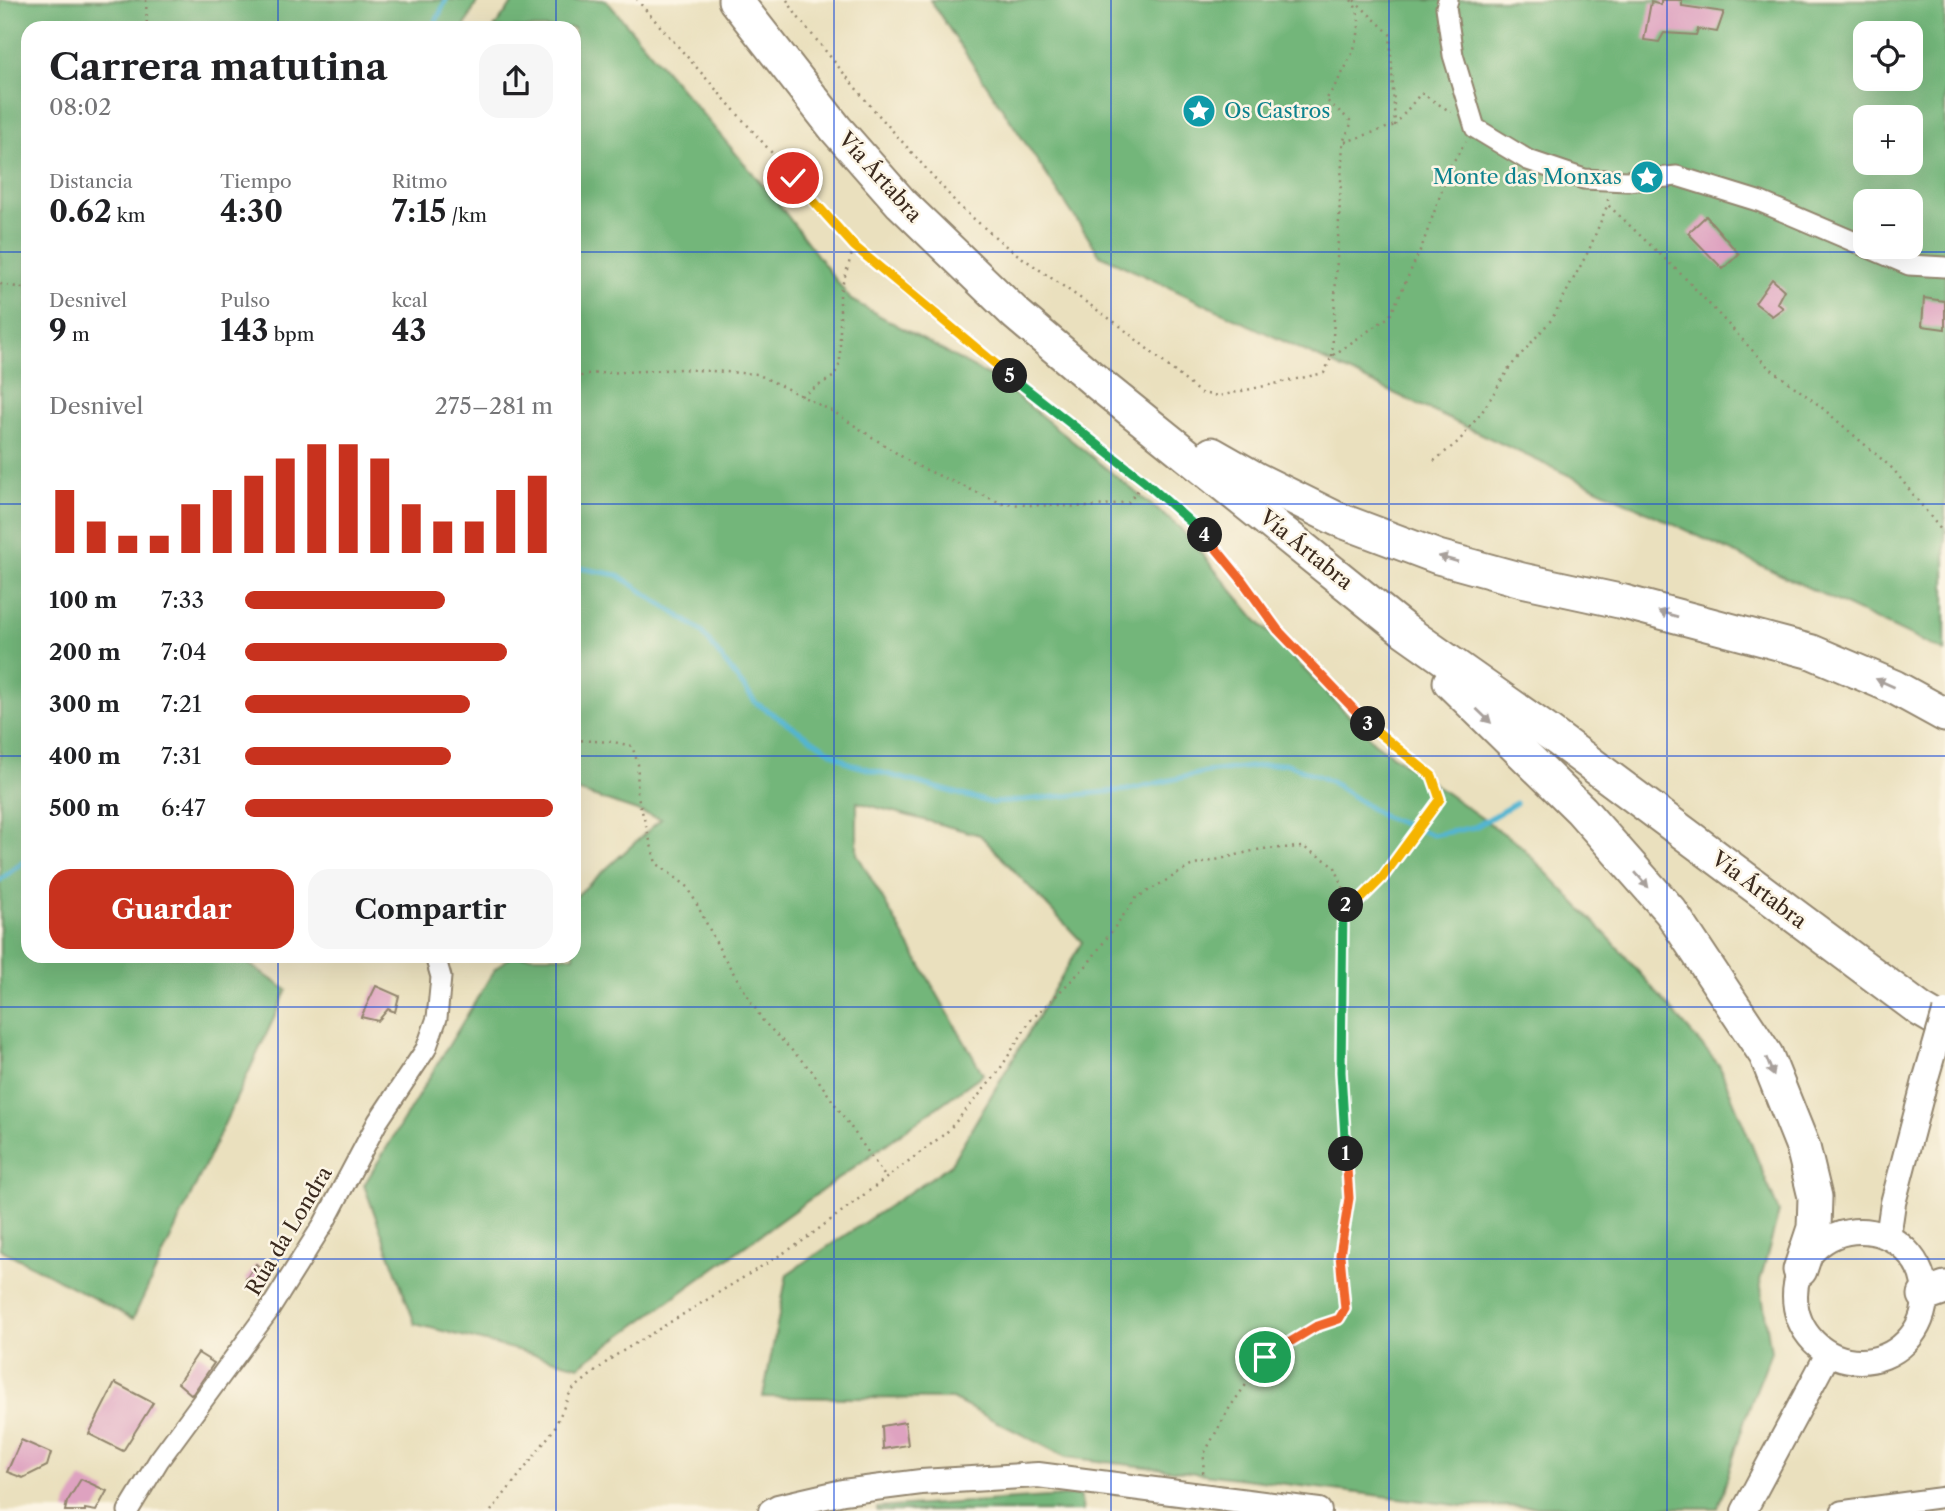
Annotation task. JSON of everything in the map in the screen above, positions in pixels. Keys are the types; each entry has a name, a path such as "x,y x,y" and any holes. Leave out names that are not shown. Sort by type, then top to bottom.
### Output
{"highway":[{"name":"Vía Ártabra","path":"735,0 836,129 901,203 1016,314 1065,356 1404,631 1546,731 1874,975 1945,1024"},
{"path":"1065,356 1179,435 1256,479 1337,519 1438,557 1522,580 1624,602 1812,652 1894,687 1945,715"},
{"path":"1404,631 1426,660 1581,810 1671,912 1766,1055 1803,1147 1815,1197 1814,1228 1800,1270"}],"street":[{"path":"1448,0 1446,7 1453,55 1475,128 1528,160 1584,179 1627,181 1677,176 1761,202 1909,265 1945,267"},
{"name":"Rúa da Londra","path":"128,1511 159,1460 270,1308 324,1223 378,1121 426,1049 437,1018 441,977 437,963"},
{"path":"1888,1237 1893,1203 1945,1012"},
{"path":"1854,1231 1872,1232 1888,1237 1903,1247 1915,1261 1922,1277 1935,1292 1914,1332 1901,1346 1885,1357 1866,1361 1847,1360 1828,1354 1813,1342 1802,1327 1795,1299 1800,1270 1809,1255 1821,1243 1837,1235 1854,1231"},
{"path":"1744,1511 1828,1354"},
{"path":"771,1511 843,1492 921,1482 1038,1475 1319,1511"},
{"path":"1841,1511 1945,1497"}],"path":[{"path":"146,0 147,21"},
{"path":"637,0 854,246 984,356 1144,481 1211,540 1278,630 1359,717 1432,776 1440,799 1382,878 1357,903 1343,906"},
{"path":"787,0 868,103 960,207 1007,247 1120,326 1200,393 1219,396 1324,373 1332,356 1343,142 1352,122 1326,100 1346,67 1360,28 1357,8 1352,0"},
{"path":"1352,0 1390,34 1395,125"},
{"path":"1332,356 1390,316 1422,246 1451,164 1475,128 1421,93 1395,125 1343,142"},
{"path":"1434,461 1459,441 1482,412 1510,367 1552,319 1589,250 1608,205 1609,180"},
{"path":"1608,205 1684,277 1766,365 1893,469 1945,536"},
{"path":"801,396 833,377 840,364 840,292 854,246"},
{"path":"0,284 21,288"},
{"path":"581,376 681,369 757,374 834,412 913,464 1003,504 1089,507 1129,502 1144,481"},
{"path":"581,740 632,746 638,764 637,793 656,863 688,887 722,954 763,1021 812,1072 886,1178"},
{"path":"491,1511 554,1429 571,1391 613,1357 800,1244 946,1133 997,1074 1030,1021 1087,965 1136,898 1191,866 1261,849 1303,847 1334,865 1343,887 1341,1072 1349,1198 1340,1255 1345,1309 1339,1319 1315,1327 1265,1357 1230,1407 1204,1454 1201,1496"}],"green space":[{"path":"0,0 478,0 468,21 21,21 21,963 247,963 287,990 133,1319 0,1249"},
{"path":"515,0 606,0 777,202 851,300 998,381 1180,528 1255,618 1374,742 1520,845 1612,941 1719,1065 1779,1212 1760,1281 1771,1352 1746,1416 1718,1508 1463,1506 1066,1457 952,1399 763,1397 787,1274 950,1165 1082,942 980,835 857,802 857,854 983,1074 579,1366 415,1324 364,1185 495,969 502,963 581,963 581,892 661,819 581,792 581,21 499,21"},
{"path":"930,0 1945,0 1945,652 1100,255"},
{"path":"1080,1495 1083,1511 877,1511 877,1508"}],"building":[{"path":"1661,0 1682,0 1682,6 1724,12 1717,32 1698,29 1696,35 1664,33 1659,42 1644,40 1651,2 1661,5"},
{"path":"1706,216 1739,254 1723,269 1688,233"},
{"path":"1772,279 1784,290 1777,303 1783,308 1772,316 1755,303"},
{"path":"1924,298 1945,301 1945,329 1922,326"},
{"path":"376,986 399,996 395,1012 388,1009 378,1021 361,1017"},
{"path":"256,1264 272,1278 261,1291 246,1279"},
{"path":"198,1353 214,1363 192,1395 178,1383"},
{"path":"115,1383 153,1403 123,1451 89,1434"},
{"path":"905,1422 908,1445 883,1449 882,1426"},
{"path":"21,1440 51,1453 47,1466 23,1478 7,1472"},
{"path":"81,1479 107,1491 96,1511 65,1511 67,1502"}],"waterway":[{"path":"436,21 446,0"},
{"path":"581,568 618,575 700,630 756,703 850,764 992,803 1127,790 1206,772 1285,763 1330,781 1382,816 1433,835 1475,827 1516,803"},
{"path":"0,880 21,864"}],"place":[{"name":"Os Castros","path":"1199,111"},
{"name":"Monte das Monxas","path":"1647,177"}],"route":[{"path":"793,178 854,246 984,356 1144,481 1211,540 1278,630 1359,717 1432,776 1440,799 1382,878 1357,903 1343,906 1341,1072 1349,1198 1340,1255 1345,1309 1339,1319 1315,1327 1265,1357"}]}
